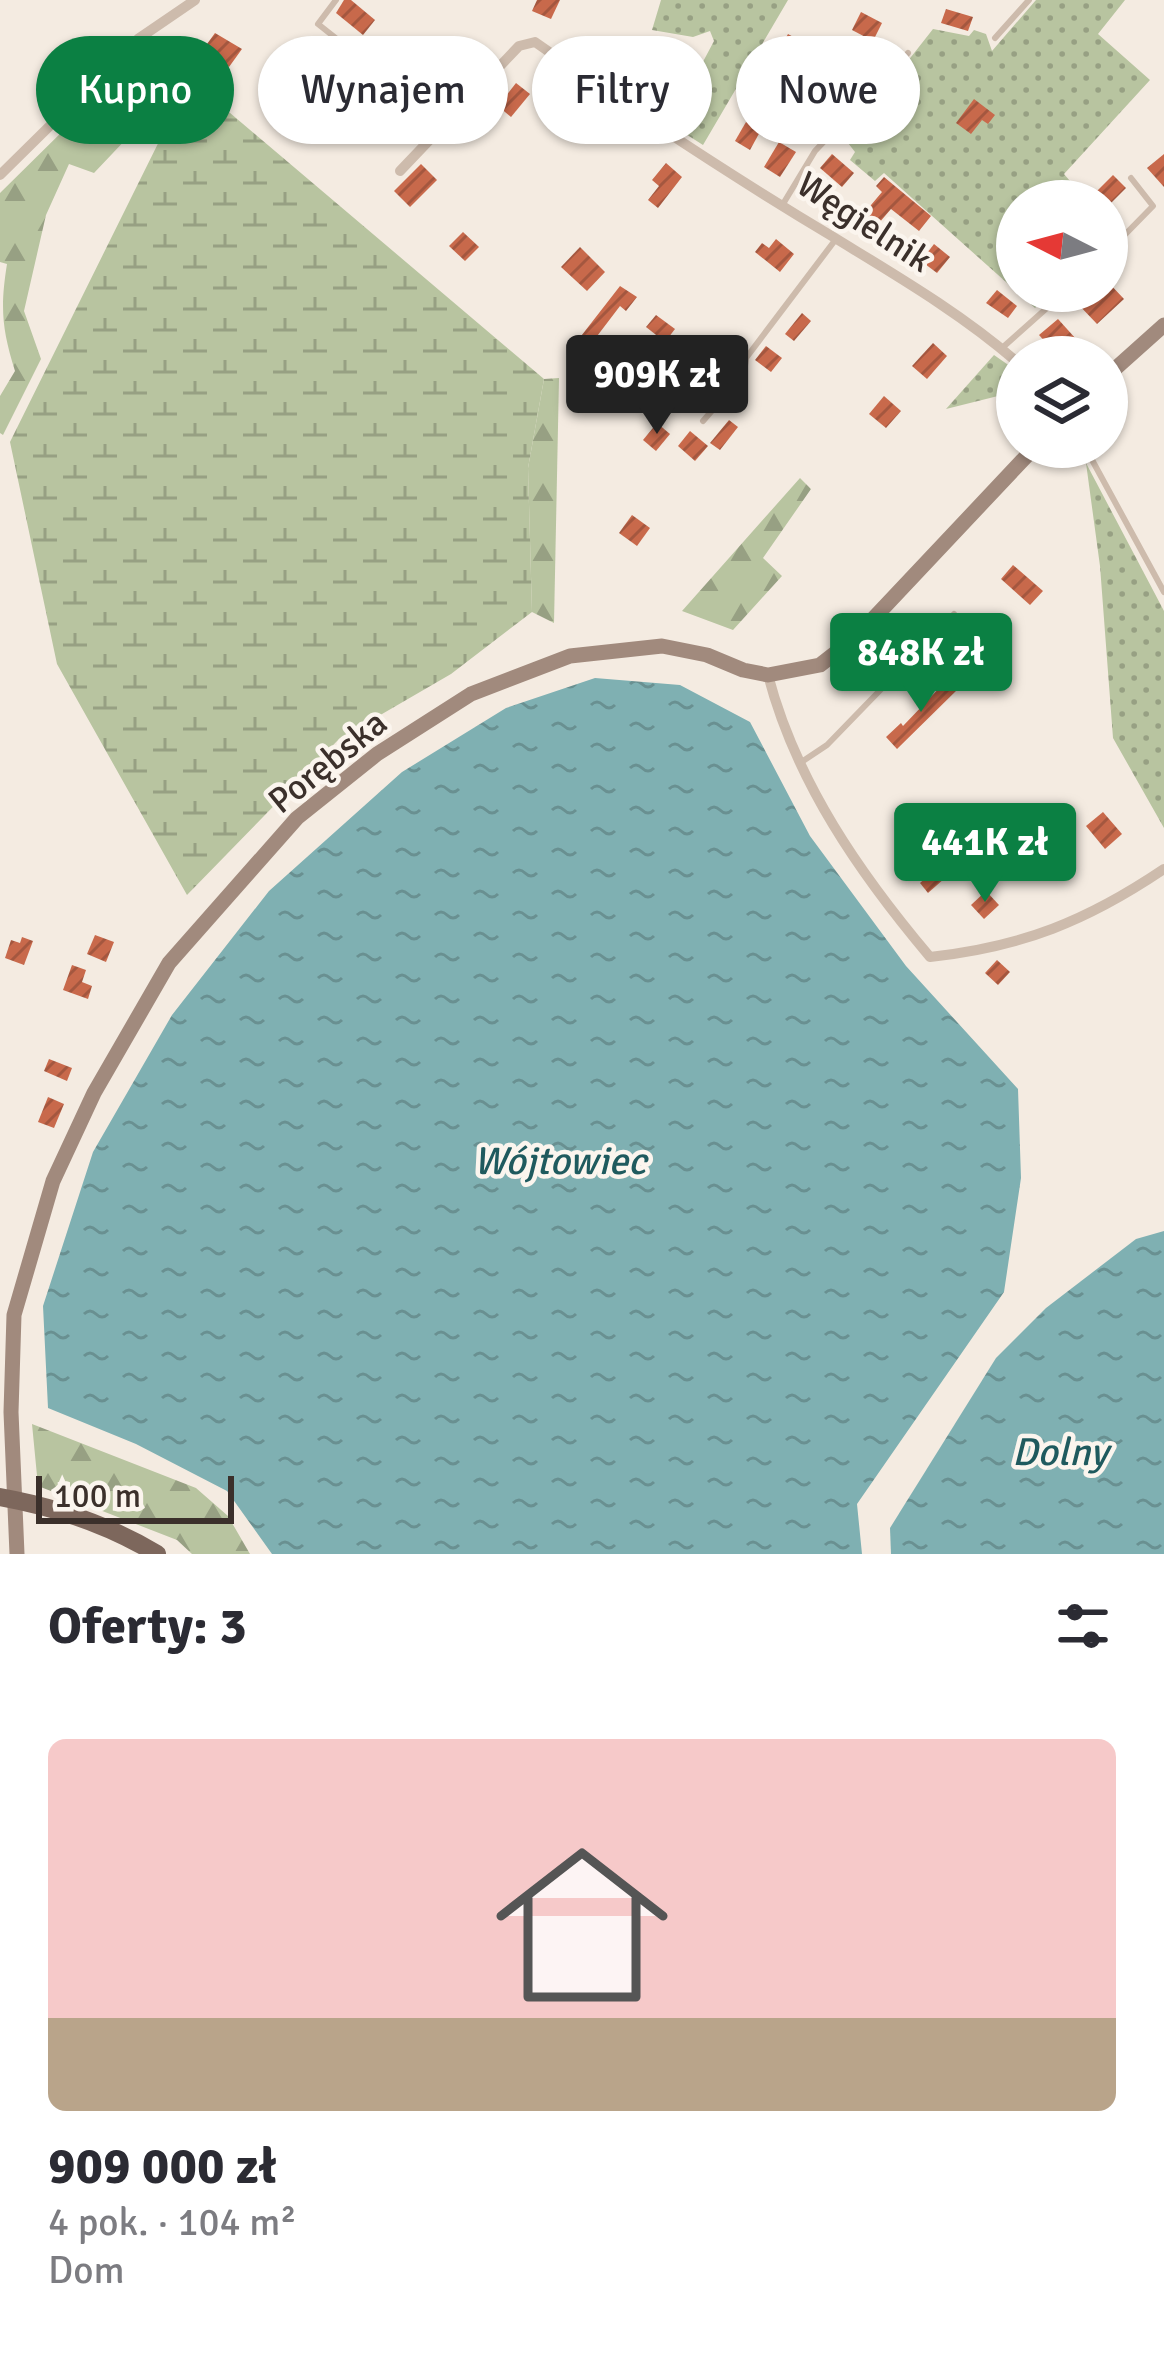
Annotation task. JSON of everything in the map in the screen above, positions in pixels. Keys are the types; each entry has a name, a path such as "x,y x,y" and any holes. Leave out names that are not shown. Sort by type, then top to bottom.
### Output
{"main road":[{"path":"7,1498 96,1524 157,1554"}],"street":[{"path":"0,175 138,39 181,4 195,0"},
{"name":"Węgielnik","path":"508,57 519,46 535,43 629,109 878,261 996,344"},
{"name":"Węgielnik","path":"400,171 425,144"},
{"path":"1128,357 1164,325"},
{"path":"1015,468 856,637 820,665 768,675 778,711 800,763 851,856 930,957 984,951 1093,914 1164,869"},
{"name":"Porębska","path":"17,1554 7,1498 14,1315 52,1181 94,1094 169,963 284,832 377,754 471,694 570,656 662,646 768,675"}],"lane":[{"path":"333,36 318,24 336,0"},
{"path":"995,38 1029,0"},
{"path":"783,204 823,144"},
{"path":"1128,232 1153,206 1131,178"},
{"path":"703,421 744,374 746,358 836,239"},
{"path":"1015,336 1042,312"},
{"path":"1096,468 1164,592"},
{"path":"800,763 827,745 954,614"}],"green space":[{"path":"661,0 788,0 767,36 736,36 736,89 712,130 714,41 710,31 687,36 652,30"},
{"path":"1036,0 1125,0 1098,34 1150,80 1064,174 1069,180 996,180 996,273 884,173 875,181 850,160 855,152 849,144 920,144 920,46 933,29 986,34 992,51"},
{"path":"234,116 258,137 258,144 267,144 544,379 528,468 532,612 451,674 339,739 187,895 57,664 10,442 158,144 234,144"},
{"path":"50,144 121,144 94,173 69,164 46,215 24,311 41,359 3,435 0,396 15,371 4,318 7,264 0,262 0,193"},
{"path":"994,355 996,356 996,396 946,409"},
{"path":"559,378 554,623 532,612 528,468 544,379"},
{"path":"1087,468 1164,611 1164,828 1113,738 1100,566"},
{"path":"800,478 811,489 763,558 782,576 733,630 682,611"},
{"path":"32,1424 196,1488 228,1516 250,1554 192,1554 177,1540 38,1486"}],"water":[{"name":"Wójtowiec","path":"595,678 680,685 750,722 810,836 906,966 1018,1089 1021,1178 1004,1292 857,1504 862,1554 272,1554 227,1491 136,1444 48,1408 43,1306 93,1152 172,1015 269,891 402,772 506,708"},
{"name":"Dolny","path":"1164,1231 1164,1554 891,1554 890,1528 996,1358 1046,1308 1136,1239"}],"building":[{"path":"344,0 351,0 375,20 363,35 336,13"},
{"path":"537,0 560,0 551,19 532,11"},
{"path":"946,9 973,17 968,31 941,23"},
{"path":"861,12 882,23 876,36 852,30"},
{"path":"516,83 530,94 511,117 508,114 508,93"},
{"path":"974,99 995,115 988,124 982,120 971,134 956,123"},
{"path":"778,144 796,152 780,177 764,167"},
{"path":"832,154 854,173 842,187 820,168"},
{"path":"1164,154 1164,187 1147,168"},
{"path":"666,163 682,177 658,208 648,200 659,186 652,180"},
{"path":"421,164 437,180 410,207 394,191"},
{"path":"884,177 931,216 919,231 891,209 873,230 860,218 882,192 876,186"},
{"path":"463,232 479,247 465,261 449,246"},
{"path":"776,239 794,254 780,272 755,252 762,243 769,248"},
{"path":"934,244 950,257 937,273 921,261"},
{"path":"580,247 605,272 587,291 561,267"},
{"path":"620,286 637,297 626,311 620,306 588,348 578,340"},
{"path":"996,291 996,310 986,303"},
{"path":"1086,312 1110,312 1097,324"},
{"path":"802,313 811,321 794,341 785,334"},
{"path":"656,315 675,329 665,342 646,327"},
{"path":"1058,319 1073,336 1040,336"},
{"path":"933,343 947,356 927,379 912,366"},
{"path":"766,346 782,358 771,372 755,360"},
{"path":"705,350 734,374 723,386 695,363"},
{"path":"884,396 901,411 886,428 869,414"},
{"path":"729,420 738,427 720,450 710,443"},
{"path":"657,423 670,434 656,451 643,440"},
{"path":"690,431 708,446 695,461 678,446"},
{"path":"632,515 650,528 637,546 619,533"},
{"path":"1013,565 1043,591 1030,605 1001,579"},
{"path":"947,680 957,690 897,749 886,737"},
{"path":"1103,812 1122,834 1105,849 1086,826"},
{"path":"936,869 945,878 928,893 920,883"},
{"path":"986,891 999,905 984,919 971,905"},
{"path":"95,935 114,942 106,962 87,954"},
{"path":"22,937 33,941 24,965 5,958 11,940 20,943"},
{"path":"997,960 1010,972 998,985 985,973"},
{"path":"72,965 86,970 82,982 92,986 88,999 63,990"},
{"path":"49,1059 72,1068 67,1081 44,1071"},
{"path":"48,1097 64,1104 54,1128 38,1122"}]}
